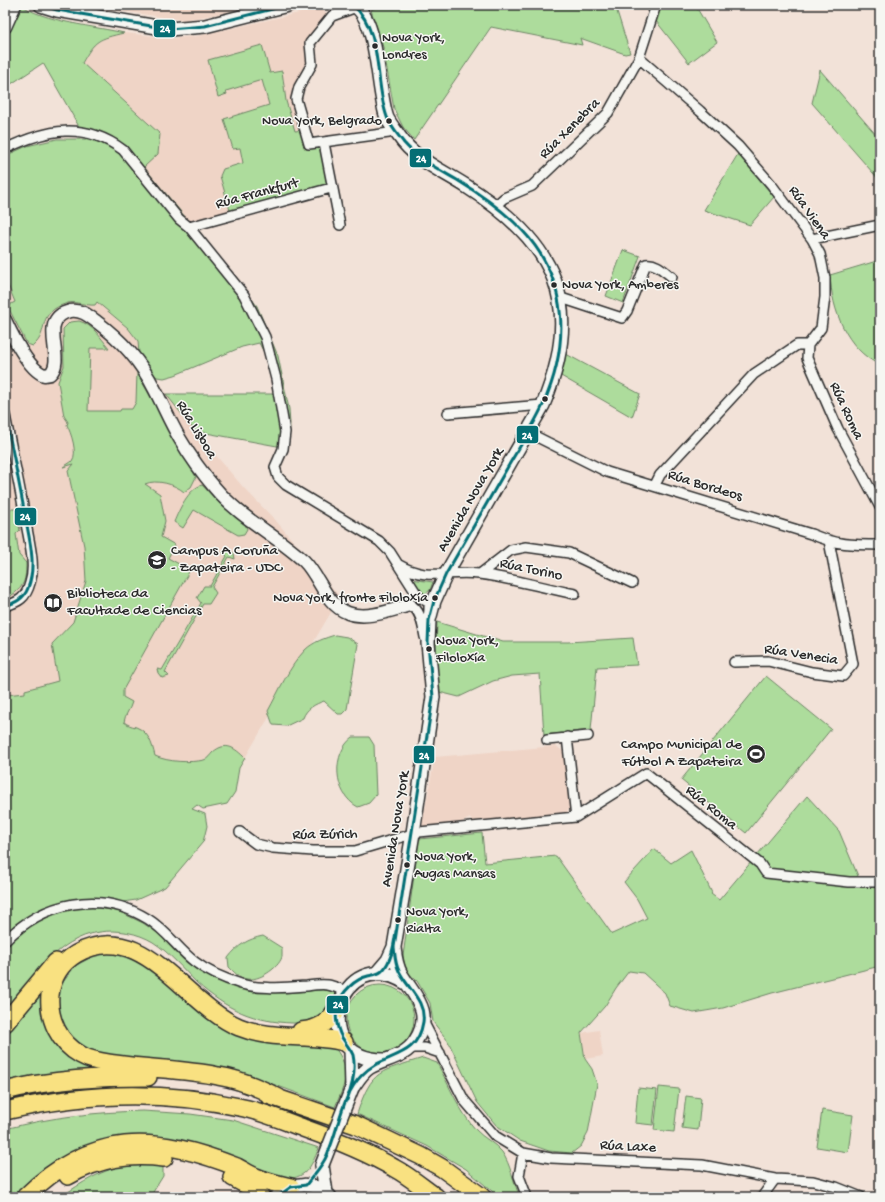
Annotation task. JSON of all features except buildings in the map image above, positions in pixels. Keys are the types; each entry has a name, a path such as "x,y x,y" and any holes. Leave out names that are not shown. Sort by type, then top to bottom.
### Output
{"highway":[{"path":"5,1023 52,966 66,952 78,945 92,940 109,938 122,938 147,948 172,968 203,997 223,1012 245,1022 284,1031 312,1030 322,1026 331,1019 337,1008"},
{"path":"279,1098 262,1089 219,1076 132,1067 96,1061 81,1055 69,1046 58,1033 52,1021 49,1007 54,979 61,967 71,957 82,950 102,945 122,945 145,954 208,1009 238,1027 288,1038 321,1037 348,1046"},
{"path":"5,1091 22,1087 73,1080 148,1077 222,1084 279,1098 356,1125 442,1168 482,1197"},
{"path":"5,1111 43,1102 83,1097 128,1095 172,1097 240,1107 352,1146 395,1168 436,1197"},
{"path":"25,1197 52,1173 85,1154 100,1148 136,1144 180,1149 204,1155 238,1168 268,1182 298,1186"},
{"path":"42,1197 52,1187 83,1168 102,1161 131,1156 167,1158 202,1166 239,1181 250,1187 261,1197"}],"main road":[{"path":"40,5 57,10 169,29 205,26 288,5"},
{"name":"Avenida Nova York","path":"357,6 364,16 371,31 381,95 387,119 403,143 424,161 495,206 515,222 539,251 548,266 561,298 562,345 554,378 543,405 529,433 446,574 434,601 429,620 428,642 433,697 413,833 394,947"},
{"path":"376,974 388,960 394,947"},
{"path":"277,1197 298,1186 322,1165 352,1088 361,1075 369,1068 399,1056 410,1048 416,1040 423,1021 420,1001 400,973 395,961 394,947"},
{"path":"386,1060 373,1060 362,1057 348,1046 339,1031 336,1020 337,1008 346,991 354,982 365,977 376,974 388,975 398,978 408,984"},
{"path":"348,1046 352,1088"},
{"path":"322,1165 328,1195"},
{"path":"298,1186 320,1189 328,1195"}],"street":[{"path":"5,27 15,5"},
{"name":"Rúa Xenebra","path":"495,206 504,198 532,186 612,108 639,58 656,5"},
{"path":"357,6 332,16 310,43 312,64 299,87 296,99 310,144 389,133 394,129"},
{"name":"Rúa Viena","path":"639,58 738,146 771,184 812,239 821,260 825,278 825,297 821,328 808,346"},
{"path":"5,149 29,137 52,132 81,131 98,136 113,143 123,150 179,219 189,227 244,295 265,337 276,379 285,432 282,449 275,467 278,477 286,485 379,541 398,565 415,592 425,601"},
{"path":"324,143 331,188 340,225"},
{"name":"Rúa Frankfurt","path":"189,227 331,188"},
{"path":"812,239 880,225"},
{"path":"561,298 622,318 646,264 650,263 672,277"},
{"name":"Rúa Lisboa","path":"5,320 21,350 37,371 44,376 50,374 55,368 56,359 53,334 55,323 62,315 70,311 86,314 126,348 137,361 154,387 181,440 216,490 243,514 304,561 333,603 350,614 362,615 381,613 425,601"},
{"path":"655,486 660,475 746,381 797,345 808,346"},
{"name":"Rúa Roma","path":"808,346 807,358 838,429 880,507"},
{"path":"448,413 543,405"},
{"path":"5,415 22,498 33,568 31,582 27,593 19,602 5,606"},
{"name":"Rúa Bordeos","path":"529,433 607,472 811,534 828,541 841,544 880,545"},
{"name":"Rúa Venecia","path":"734,662 768,661 812,672 843,676 853,664 828,541"},
{"name":"Rúa Torino","path":"480,574 511,550 526,547 569,552 632,583"},
{"name":"Rúa Torino","path":"398,565 431,576 446,574 480,574 575,594"},
{"name":"Avenida Nova York","path":"425,601 430,604 429,620"},
{"path":"410,605 414,607 418,613 428,642"},
{"path":"548,740 588,736"},
{"path":"567,737 576,817"},
{"name":"Rúa Roma","path":"413,833 576,817 646,773 760,864 766,873 849,882 880,882"},
{"name":"Rúa Zúrich","path":"240,832 256,844 273,848 313,851 355,851 413,833"},
{"path":"5,941 18,928 34,916 79,902 99,903 121,907 149,919 194,961 214,974 241,984 260,987 328,985 346,991"},
{"name":"Rúa Laxe","path":"423,1021 464,1100 495,1136 523,1153 551,1158 702,1165 775,1179 813,1181 836,1187 861,1197"},
{"path":"410,1048 424,1048 440,1053"},
{"path":"523,1153 519,1176 527,1197"},
{"path":"762,1197 775,1179"}],"shaded area":[{"path":"78,5 235,5 236,11 184,20"},
{"path":"321,8 327,15 313,38 311,63 294,98 328,184 190,223 143,166 160,134 82,63 92,45 107,37 124,33 174,38 197,36"},
{"name":"Campus A Coruña - Zapateira - UDC","path":"5,278 15,302 97,302 128,328 138,341 139,354 147,368 157,377 166,394 195,431 243,487 277,522 340,597 239,768 5,871"},
{"path":"556,746 564,752 571,806 567,812 475,823 470,818 460,823 426,827 422,825 435,757"},
{"path":"599,1030 603,1056 585,1059 581,1033"}],"green space":[{"path":"6,5 22,5 31,11 70,23 124,33 108,37 98,42 90,49 82,63 160,134 158,154 144,167 257,306 278,356 289,409 290,424 288,448 195,431 166,394 273,394 269,362 259,343 242,347 175,375 164,378 157,377 147,368 139,354 138,341 128,328 97,302 95,305 68,303 57,307 47,317 38,340 33,346 27,344 9,309 11,304 15,302 5,278 5,156 27,146 57,139 86,139 43,63 5,88"},
{"path":"380,5 615,5 630,53 625,54 580,38 582,45 491,27 414,140 403,127 394,109 383,47 371,10"},
{"path":"660,5 695,5 717,42 689,63 656,21"},
{"path":"262,45 270,73 282,71 286,101 295,131 303,130 308,146 320,146 328,184 325,187 231,214 220,176 223,169 243,163 240,148 233,149 224,119 269,105 262,80 226,91 227,94 218,97 208,60"},
{"path":"820,70 878,137 880,135 880,181 812,103"},
{"path":"738,154 774,197 750,225 704,210"},
{"path":"623,250 640,256 623,303 606,296"},
{"path":"880,260 880,365 868,358 858,349 843,327 834,302 830,275"},
{"path":"79,321 92,328 109,348 90,348 88,411 120,411 121,409 132,409 136,402 137,373 196,477 191,487 184,492 165,483 154,482 145,484 160,494 165,521 161,537 175,545 168,558 190,570 123,690 123,697 132,702 124,722 144,732 151,743 155,756 166,760 204,760 213,752 226,746 238,751 245,758 239,768 235,792 227,804 203,809 197,805 192,809 205,814 207,826 203,842 165,887 136,900 90,907 118,911 143,923 172,943 194,968 215,980 250,991 285,993 330,989 337,995 334,1002 321,1017 309,1022 293,1023 266,1020 253,1017 230,1007 197,983 171,956 159,946 147,939 121,931 107,931 84,936 57,952 35,975 5,1012 5,695 25,693 25,690 58,681 52,644 73,622 86,581 84,546 68,471 74,464 63,467 72,461 74,457 74,448 67,425 68,422 64,416 58,382 64,366 63,329 70,322"},
{"path":"566,354 640,394 632,417 561,376"},
{"path":"202,485 222,506 245,524 247,529 244,534 238,535 194,510 183,528 174,522 188,495 197,487"},
{"path":"5,509 15,509 20,530 16,534 19,555 26,563 24,581 20,589 5,600"},
{"path":"227,550 234,553 235,559 229,557 212,587 216,593 209,604 203,604 165,672 169,676 162,678 157,669 162,670 201,603 197,598 204,586 210,586 227,556 222,552"},
{"path":"411,579 433,582 430,590 424,595 421,594"},
{"path":"437,622 503,642 568,642 633,638 637,665 597,667 591,730 544,735 540,674 512,676 493,681 459,697 439,692 436,651"},
{"path":"335,635 347,637 358,644 347,709 342,714 338,714 324,701 311,707 303,718 286,726 273,725 268,711 294,664 305,650 312,645"},
{"name":"Campo Municipal de Fútbol A Zapateira","path":"766,676 831,729 746,833 681,780"},
{"path":"353,737 369,737 374,745 376,795 369,803 358,807 350,801 344,793 338,773 338,763 341,753 346,744"},
{"path":"807,796 839,831 858,876 857,879 880,881 880,966 772,993 723,1008 694,1013 670,1006 665,993 643,973 629,971 605,1006 581,1033 585,1059 592,1069 597,1084 588,1133 581,1146 572,1153 549,1151 520,1141 496,1125 477,1102 448,1041 433,1022 430,1003 417,981 406,971 403,956 419,839 482,833 485,863 556,856 612,934 647,918 637,899 624,882 654,849 671,863 691,850 712,893 711,894 719,900"},
{"path":"263,936 282,948 282,957 280,961 272,970 257,978 247,979 239,976 229,967 228,958 244,943"},
{"path":"116,953 136,958 214,1022 335,1048 344,1063 345,1077 342,1091 335,1107 248,1075 117,1060 89,1050 71,1037 61,1021 57,1005 61,985 75,966 97,954"},
{"path":"48,977 46,1022 105,1069 33,1075 5,1081 5,1030"},
{"path":"373,985 387,985 399,991 408,1000 414,1012 412,1032 404,1043 393,1051 387,1053 373,1053 367,1051 356,1043 348,1032 346,1026 346,1012 348,1006 356,995 367,987"},
{"path":"423,1058 437,1063 459,1106 470,1123 479,1133 502,1152 508,1162 520,1197 499,1197 466,1169 427,1146 357,1114 362,1099 368,1088 373,1080 380,1074 397,1066"},
{"path":"659,1087 679,1089 674,1132 654,1130"},
{"path":"638,1088 657,1090 653,1125 635,1123"},
{"path":"686,1096 701,1098 698,1130 682,1128"},
{"path":"822,1110 853,1115 848,1152 817,1147"},
{"path":"143,1111 190,1114 233,1120 319,1148 310,1167 302,1175 289,1179 281,1179 206,1149 33,1181 16,1197 5,1197 5,1129 39,1121 74,1116"},
{"path":"128,1164 163,1165 163,1176 150,1197 61,1197 93,1177"}],"transit line":[{"name":"24","path":"41,5 57,10 169,29 205,26 288,5"},
{"name":"24","path":"277,1197 291,1187 306,1185 320,1167 331,1145 349,1093 362,1075 380,1062 407,1050 414,1044 420,1035 423,1022 422,1008 399,971 394,947 433,697 428,643 429,620 434,601 446,574 543,405 552,382 558,359 561,336 560,313 556,291 549,270 538,249 522,230 499,209 416,154 404,143 392,127 388,120 383,103 377,58 370,29 363,16 353,5"},
{"name":"24","path":"5,415 18,478 32,561 31,579 26,592 19,600 5,606"},
{"name":"24","path":"347,1100 353,1078 354,1060 352,1053 338,1029 336,1019 338,1004 343,995 354,983 382,971 392,952 396,931"}],"place":[{"name":"Nova York, Londres","path":"375,46"},
{"name":"Nova York, Belgrado","path":"389,121"},
{"name":"Nova York, Amberes","path":"554,285"},
{"name":"Campus A Coruña - Zapateira - UDC","path":"157,560"},
{"name":"Nova York, fronte Filoloxía","path":"435,598"},
{"name":"Biblioteca da Facultade de Ciencias","path":"53,603"},
{"name":"Nova York, Filoloxía","path":"429,649"},
{"name":"Campo Municipal de Fútbol A Zapateira","path":"756,754"},
{"name":"Nova York, Augas Mansas","path":"407,865"},
{"name":"Nova York, Rialta","path":"398,920"}]}
